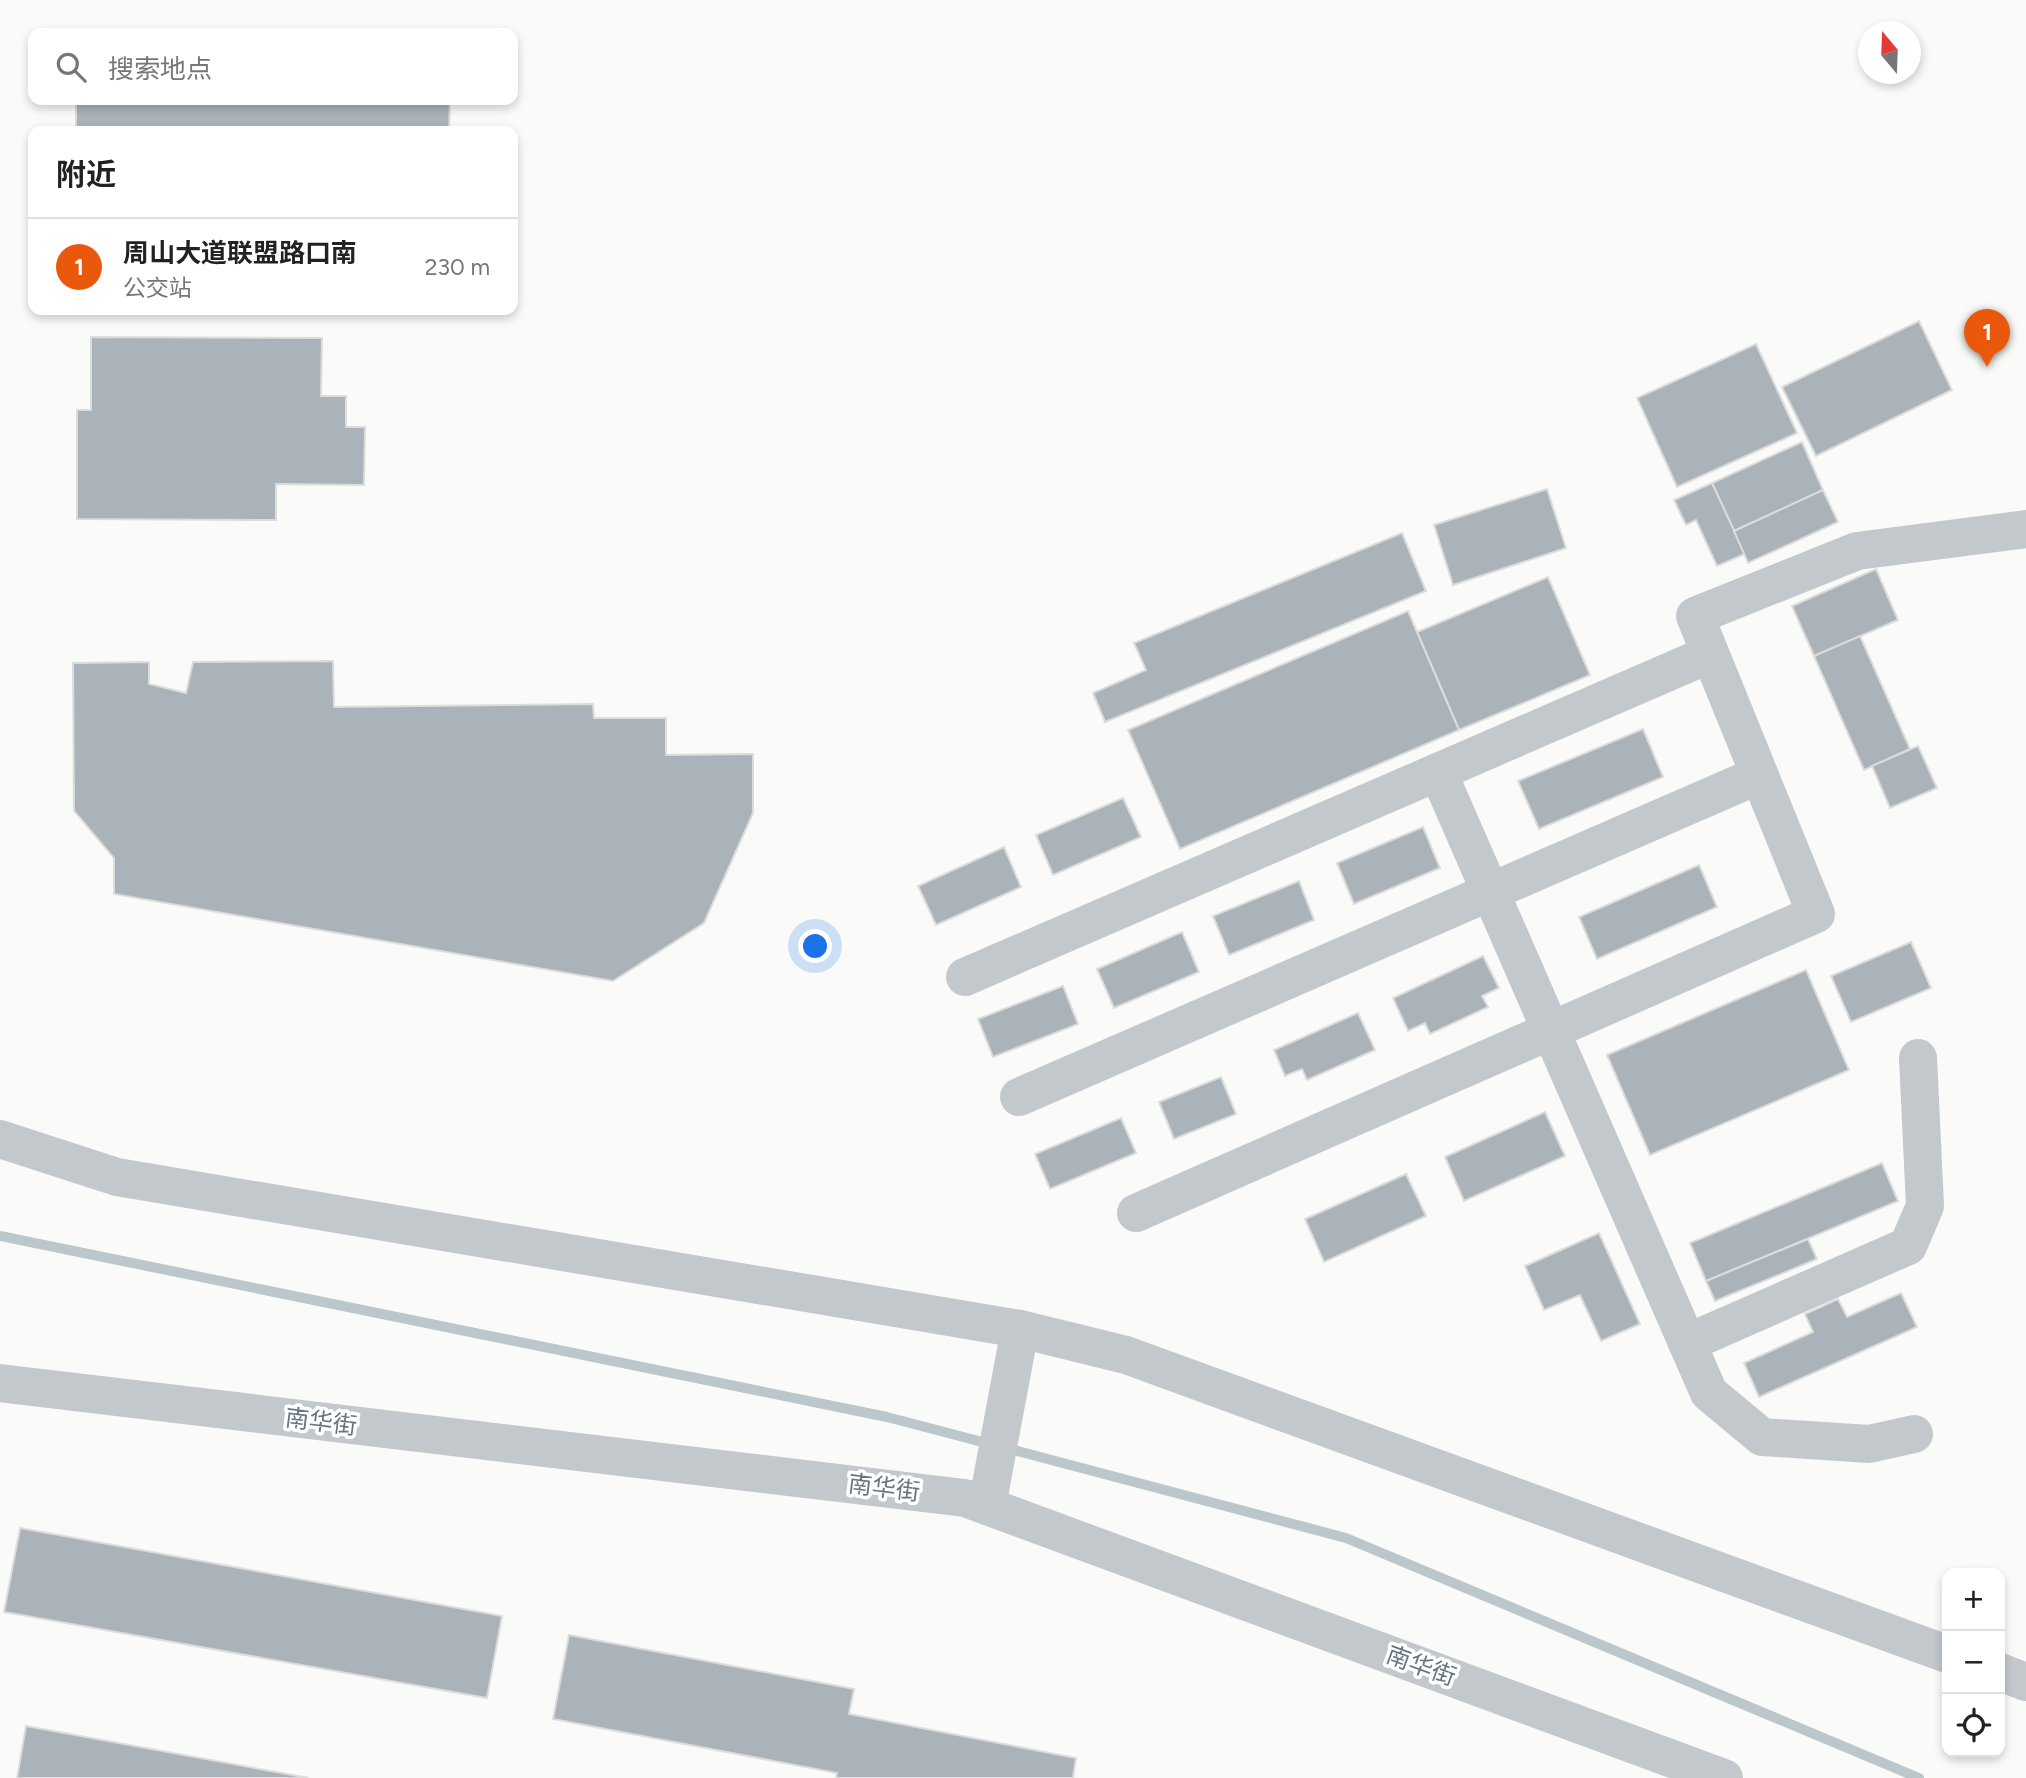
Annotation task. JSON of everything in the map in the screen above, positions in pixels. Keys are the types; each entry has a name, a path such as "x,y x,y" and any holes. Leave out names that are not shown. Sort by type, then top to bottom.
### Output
{"street":[{"path":"1136,1213 1816,915 1695,616 1857,551 2026,529"},
{"path":"965,977 1710,654"},
{"path":"1438,772 1709,1393 1762,1437 1869,1444 1914,1434"},
{"path":"1019,1097 1759,775"},
{"path":"1687,1343 1908,1246 1925,1206 1918,1058"},
{"path":"0,1139 117,1177 1020,1329 1126,1355 1942,1652"},
{"path":"987,1506 1020,1329"},
{"name":"南华街","path":"0,1384 952,1496 987,1506 1724,1778"},
{"path":"2005,1674 2026,1682"}],"building":[{"path":"76,105 450,105 449,126 76,126"},
{"path":"1919,321 1952,390 1816,456 1782,387"},
{"path":"91,337 322,338 321,396 346,396 346,427 365,427 364,485 276,484 276,520 77,519 77,410 91,410"},
{"path":"1756,344 1797,433 1677,487 1637,398"},
{"path":"1802,442 1823,490 1734,531 1712,483"},
{"path":"1712,483 1745,554 1717,566 1696,520 1686,525 1674,500"},
{"path":"1547,489 1566,548 1453,585 1434,525"},
{"path":"1823,490 1838,522 1748,563 1734,531"},
{"path":"1402,533 1426,591 1105,722 1093,693 1146,670 1134,643"},
{"path":"1876,569 1898,620 1814,656 1792,606"},
{"path":"1548,577 1590,675 1459,730 1417,632"},
{"path":"1408,611 1459,730 1180,849 1128,730"},
{"path":"1860,636 1910,749 1864,770 1814,656"},
{"path":"333,661 334,707 593,704 594,718 666,718 666,755 753,754 753,813 704,923 613,981 114,894 114,858 74,811 73,663 149,662 149,684 186,693 193,662"},
{"path":"1643,729 1663,777 1539,829 1518,781"},
{"path":"1918,746 1937,788 1890,808 1872,766"},
{"path":"1123,798 1141,837 1053,875 1036,835"},
{"path":"1423,827 1440,868 1354,904 1337,863"},
{"path":"1004,847 1021,887 936,925 918,886"},
{"path":"1699,865 1717,907 1597,959 1579,917"},
{"path":"1299,881 1314,920 1229,955 1213,916"},
{"path":"1182,932 1199,972 1114,1008 1097,969"},
{"path":"1911,942 1931,988 1851,1022 1831,976"},
{"path":"1483,956 1499,988 1482,996 1488,1007 1430,1034 1425,1023 1408,1031 1393,998"},
{"path":"1806,970 1849,1070 1650,1155 1607,1055"},
{"path":"1063,986 1078,1024 993,1057 978,1019"},
{"path":"1358,1013 1375,1050 1307,1080 1302,1069 1285,1076 1274,1050"},
{"path":"1221,1077 1236,1114 1174,1139 1159,1102"},
{"path":"1545,1112 1565,1156 1464,1201 1445,1157"},
{"path":"1121,1118 1136,1153 1050,1189 1035,1154"},
{"path":"1882,1163 1898,1201 1706,1281 1690,1243"},
{"path":"1406,1174 1426,1216 1324,1262 1305,1219"},
{"path":"1599,1233 1640,1324 1601,1341 1580,1295 1544,1310 1525,1266"},
{"path":"1808,1239 1817,1259 1715,1301 1706,1281"},
{"path":"1901,1293 1917,1327 1759,1397 1744,1363 1813,1332 1805,1314 1838,1299 1847,1317"},
{"path":"20,1528 502,1616 487,1698 4,1612"},
{"path":"569,1635 854,1689 849,1714 1076,1758 1073,1778 836,1778 837,1773 553,1719"},
{"path":"26,1726 309,1778 17,1778"}],"waterway":[{"path":"0,1236 887,1417 990,1444"},
{"path":"1006,1448 1346,1538 1919,1778"}],"place":[{"name":"周山大道联盟路口南","path":"1987,367"}]}
